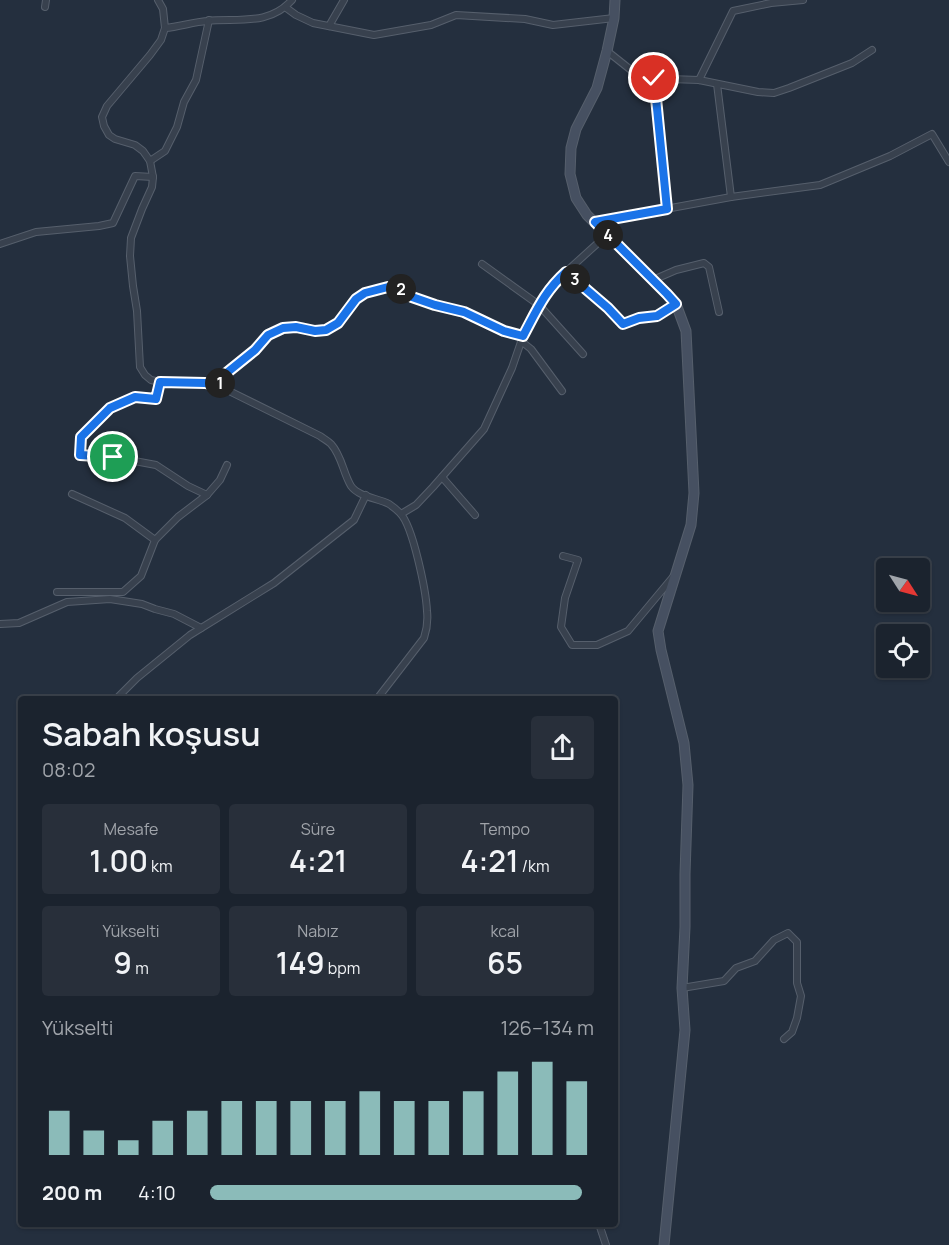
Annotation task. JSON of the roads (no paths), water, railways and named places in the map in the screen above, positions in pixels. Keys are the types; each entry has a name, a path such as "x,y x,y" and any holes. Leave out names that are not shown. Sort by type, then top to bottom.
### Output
{"main road":[{"path":"615,0 608,51 597,88 576,129 571,148 570,174 576,198 587,215 676,304 686,332 694,493 691,525 658,631 684,743 688,785 682,988 685,1030 664,1245"}],"street":[{"path":"158,0 163,9 165,28 161,40 107,106 102,117 109,135 135,145 143,151 150,161 153,177 152,187 131,238 130,256 137,311 140,367 151,380 219,386 320,436 332,445 340,457 344,473 353,488 388,504 401,514 410,529 418,561 427,611 427,628 424,638 379,696"},
{"path":"165,28 209,21 268,17 281,12 292,0"},
{"path":"329,26 344,0"},
{"path":"699,80 733,11 771,3 803,0"},
{"path":"285,8 314,23 374,35 430,25 456,15 525,19 553,25 614,18"},
{"path":"150,161 165,152 177,127 184,102 196,80 209,21"},
{"path":"608,51 641,78 699,80 774,93 852,63 872,50"},
{"path":"654,78 667,209"},
{"path":"717,84 731,198"},
{"path":"595,222 820,185 890,156 933,134 949,162"},
{"path":"0,244 36,232 113,223 135,176 153,177"},
{"path":"401,514 416,505 484,429 512,368 522,338 543,298 557,280 599,242"},
{"path":"654,280 676,270 704,263 709,267 720,312"},
{"path":"482,264 539,305 584,354"},
{"path":"566,272 623,324 639,318 657,316 676,304"},
{"path":"219,386 224,375 255,350 268,335 283,328 326,330 338,323 356,299 365,293 397,287 412,297 464,312 522,338 562,391"},
{"path":"160,382 156,399 135,397 110,408 81,437 80,455 113,457 156,465 188,486 207,495"},
{"path":"57,592 123,592 141,576 156,540 178,517 207,495 220,480 227,465"},
{"path":"442,477 474,515"},
{"path":"72,494 125,518 156,540"},
{"path":"119,696 190,634 274,584 354,520 366,495"},
{"path":"563,556 578,560 565,598 561,627 572,645 597,645 628,631 678,572"},
{"path":"0,624 19,623 67,602 110,599 142,604 174,614 201,628"},
{"path":"682,988 724,981 736,968 755,961 774,940 788,933 797,942 797,983 801,996 792,1032 784,1040"},
{"path":"599,1227 606,1245"}]}
